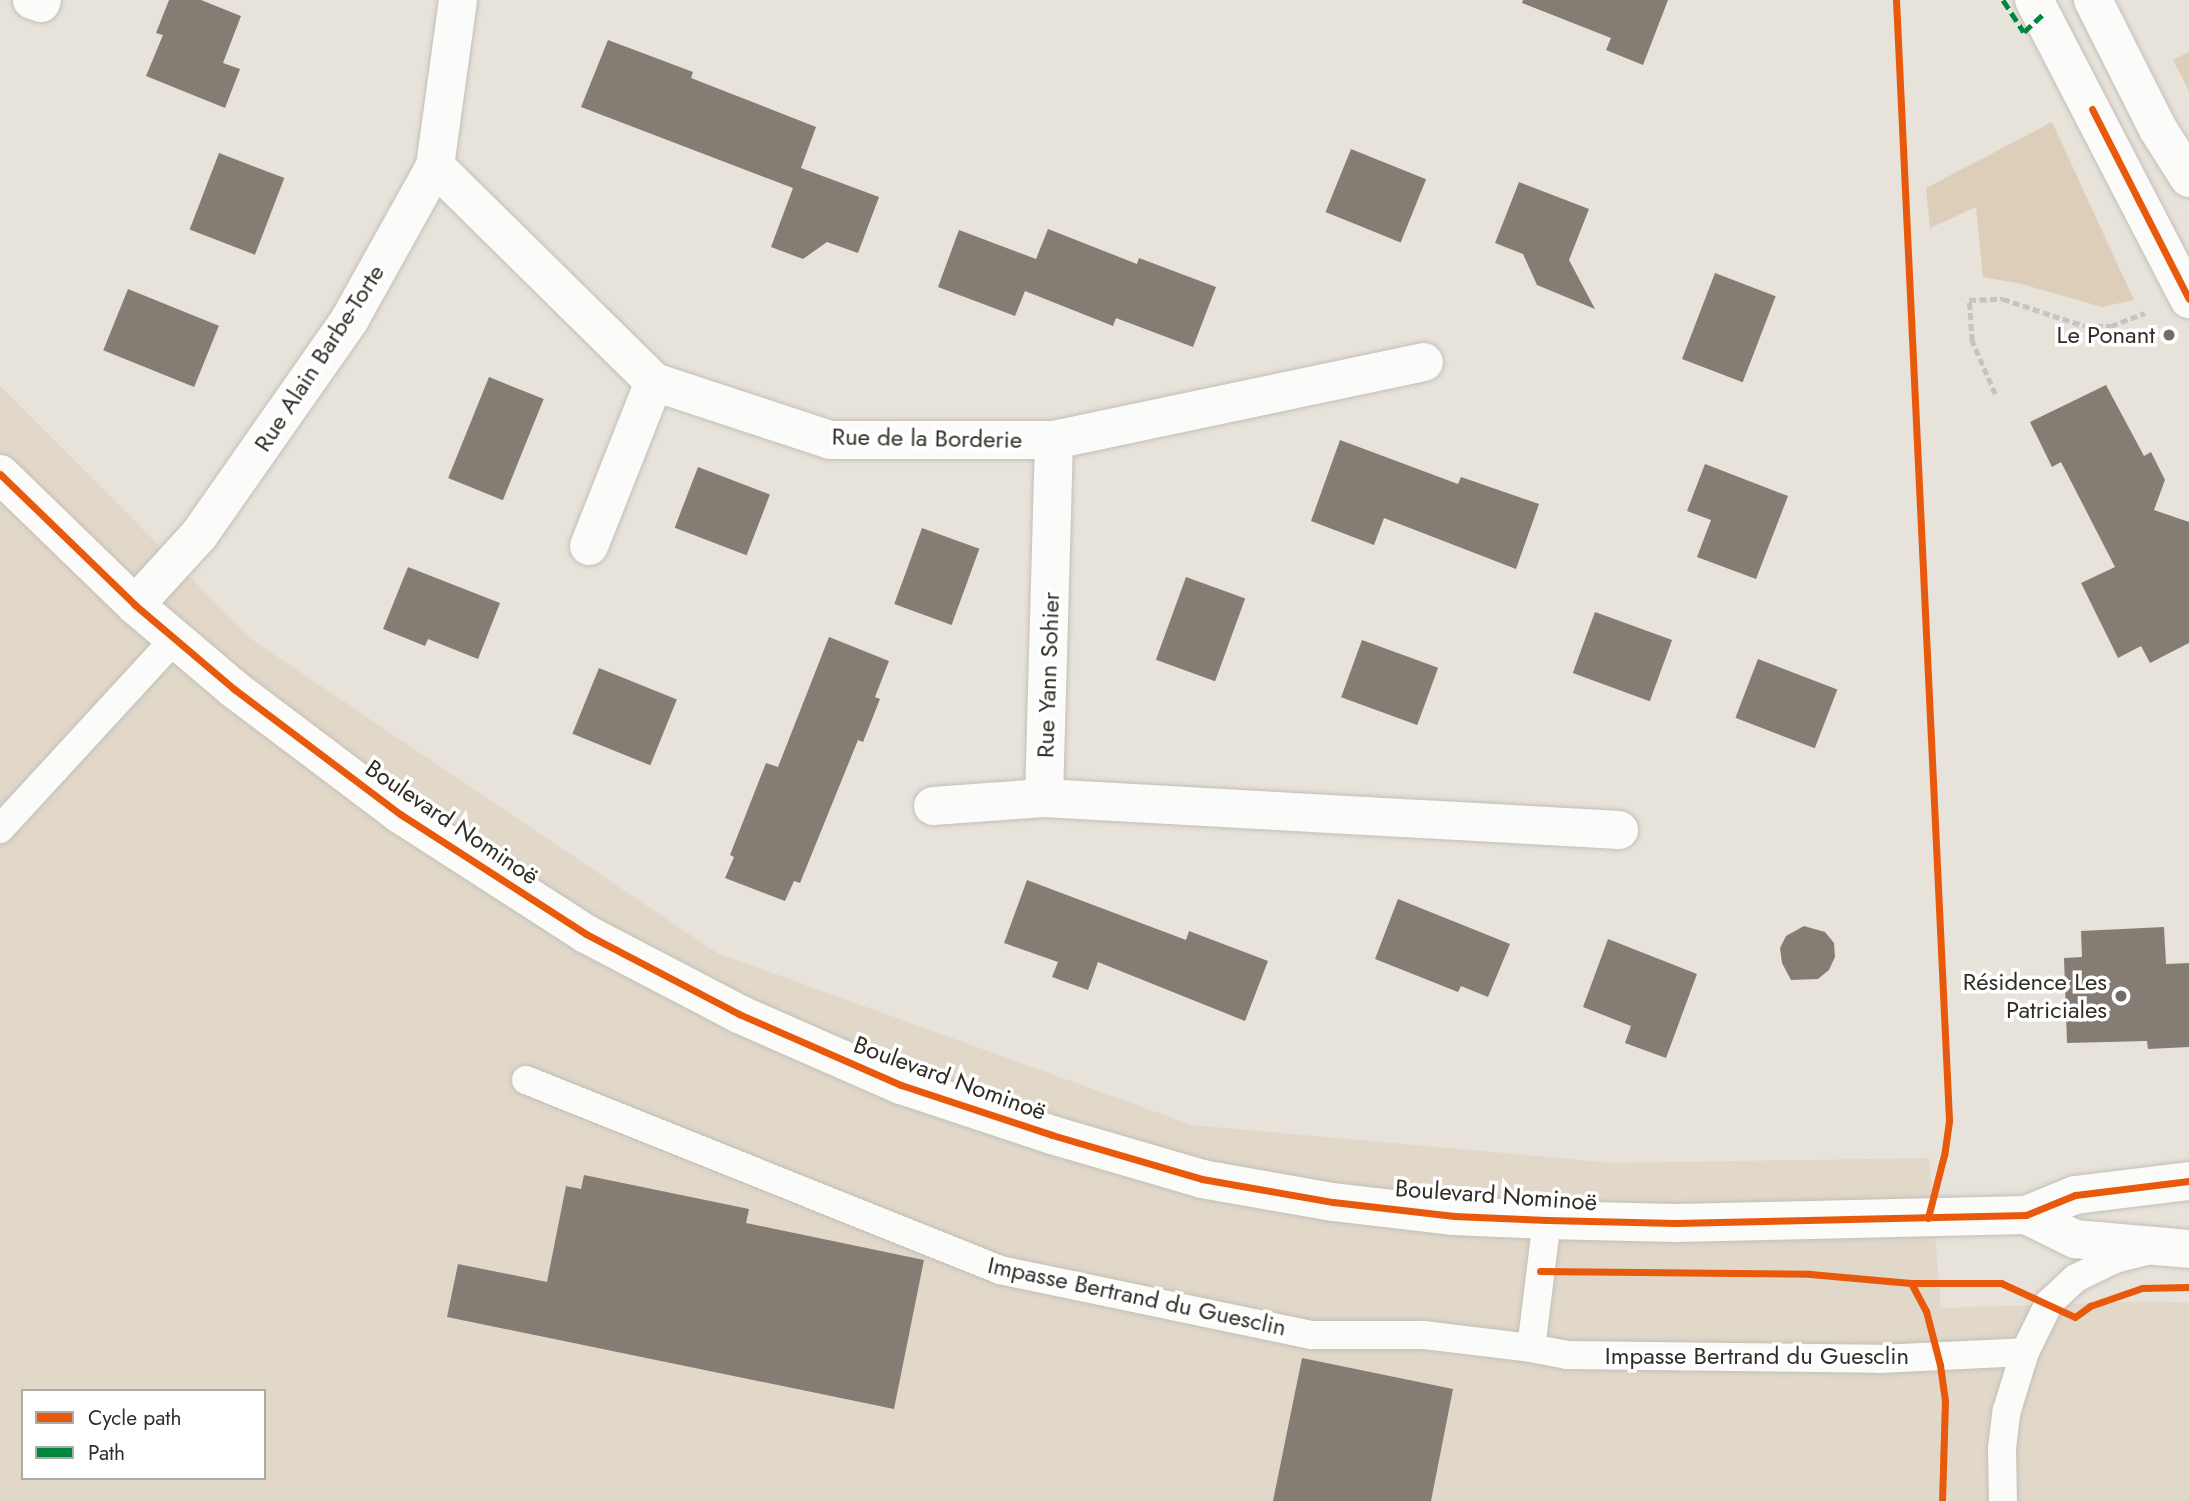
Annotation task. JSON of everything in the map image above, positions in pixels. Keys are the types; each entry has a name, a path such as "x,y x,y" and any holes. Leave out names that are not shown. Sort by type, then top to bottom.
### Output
{"street":[{"path":"32,0 41,3 42,0"},
{"name":"Rue Alain Barbe-Torte","path":"135,605 199,536 350,319 435,166 458,0"},
{"path":"2034,0 2188,297"},
{"path":"2093,0 2158,129 2189,178"},
{"name":"Rue de la Borderie","path":"435,166 654,382 830,440 1054,440 1424,362"},
{"path":"589,546 654,382"},
{"name":"Rue Yann Sohier","path":"1044,798 1054,440"},
{"name":"Boulevard Nominoë","path":"0,474 174,640 233,689 400,814 586,934 739,1014 901,1085 1052,1135 1202,1178 1333,1202 1454,1216 1676,1223 2026,1215"},
{"path":"933,806 1044,798 1619,830"},
{"path":"2026,1215 2075,1195 2189,1181"},
{"path":"2026,1215 2075,1239 2174,1248"}],"lane":[{"path":"0,829 174,640"},
{"name":"Impasse Bertrand du Guesclin","path":"526,1080 1000,1270 1312,1335 1424,1335 1567,1355 1879,1359 2025,1352"},
{"path":"1531,1348 1547,1220"},
{"path":"2003,1501 2002,1448 2007,1410 2025,1352 2049,1303 2076,1278 2115,1259 2174,1248"}],"path":[{"path":"1995,394 1972,341 1969,300 2003,299 2085,326 2111,326 2188,297"}],"shaded area":[{"path":"2189,52 2189,91 2173,60"},
{"path":"2052,122 2134,300 2102,307 2022,284 1983,277 1976,207 1930,228 1926,188"},
{"path":"0,386 254,641 717,953 1192,1125 1614,1163 1929,1158 1941,1308 2153,1301 2189,1303 2189,1501 0,1501"}],"building":[{"path":"169,0 201,0 241,16 223,63 240,69 225,108 146,76 163,35 156,33"},
{"path":"1523,0 1668,0 1643,65 1606,50 1611,38 1522,3"},
{"path":"608,40 693,72 691,78 816,127 801,168 879,197 858,253 827,242 803,259 771,247 793,188 581,107"},
{"path":"1351,149 1426,179 1401,242 1326,212"},
{"path":"219,153 284,178 255,255 190,230"},
{"path":"1519,182 1589,209 1569,260 1595,309 1537,285 1523,254 1495,243"},
{"path":"1048,229 1137,264 1139,258 1216,287 1193,347 1116,318 1113,326 1025,291 1015,316 938,287 959,230 1036,259"},
{"path":"1715,273 1776,296 1743,382 1682,359"},
{"path":"128,289 219,326 194,387 103,350"},
{"path":"489,377 544,399 503,500 448,478"},
{"path":"2106,385 2144,456 2151,452 2165,480 2154,510 2189,522 2189,643 2150,663 2141,646 2118,658 2081,583 2115,567 2061,462 2052,467 2030,422"},
{"path":"1340,440 1458,484 1461,477 1539,504 1516,569 1384,518 1374,545 1311,521"},
{"path":"1705,464 1788,496 1756,579 1697,557 1711,520 1687,511"},
{"path":"698,467 770,495 747,555 675,528"},
{"path":"922,528 979,549 952,625 894,604"},
{"path":"408,567 500,603 478,659 428,639 425,646 383,629"},
{"path":"1186,577 1245,599 1215,681 1156,660"},
{"path":"1595,612 1672,640 1650,701 1573,673"},
{"path":"829,637 889,661 875,697 880,699 863,742 858,740 800,883 794,881 785,901 725,878 734,857 730,855 766,763 778,767"},
{"path":"1362,640 1438,668 1417,725 1341,697"},
{"path":"1758,659 1837,689 1815,748 1735,718"},
{"path":"599,668 677,699 650,765 572,734"},
{"path":"1027,880 1186,940 1189,931 1268,961 1245,1021 1098,962 1088,990 1052,977 1058,962 1004,943"},
{"path":"1398,899 1510,944 1488,997 1461,986 1458,992 1375,959"},
{"path":"1804,926 1825,932 1834,943 1835,957 1829,970 1818,979 1791,980 1782,963 1780,948 1786,936"},
{"name":"Résidence Les Patriciales","path":"2164,927 2166,964 2189,963 2189,1047 2148,1049 2147,1041 2067,1043 2064,958 2082,957 2081,931"},
{"path":"1608,939 1697,974 1666,1058 1625,1043 1631,1026 1583,1007"},
{"path":"584,1175 749,1209 746,1223 924,1260 894,1409 447,1317 458,1264 547,1282 566,1186 581,1189"},
{"path":"1302,1358 1453,1389 1431,1501 1273,1501"}],"marked path":[{"path":"2003,0 2024,32 2042,15"}],"cycle path":[{"path":"1896,0 1949,1121 1944,1155 1928,1218"},
{"path":"2092,109 2189,299"},
{"path":"0,474 135,605 234,689 400,814 586,934 739,1014 901,1085 1052,1135 1202,1179 1333,1202 1454,1216 1547,1220 1676,1223 2026,1215 2075,1195 2189,1181"},
{"path":"1540,1271 1810,1274 1911,1283 1926,1311 1940,1365 1945,1401 1942,1501"},
{"path":"1911,1283 2001,1283 2075,1317 2090,1306 2142,1288 2189,1287"}],"place":[{"name":"Le Ponant","path":"2169,335"},
{"name":"Résidence Les Patriciales","path":"2121,996"}]}
